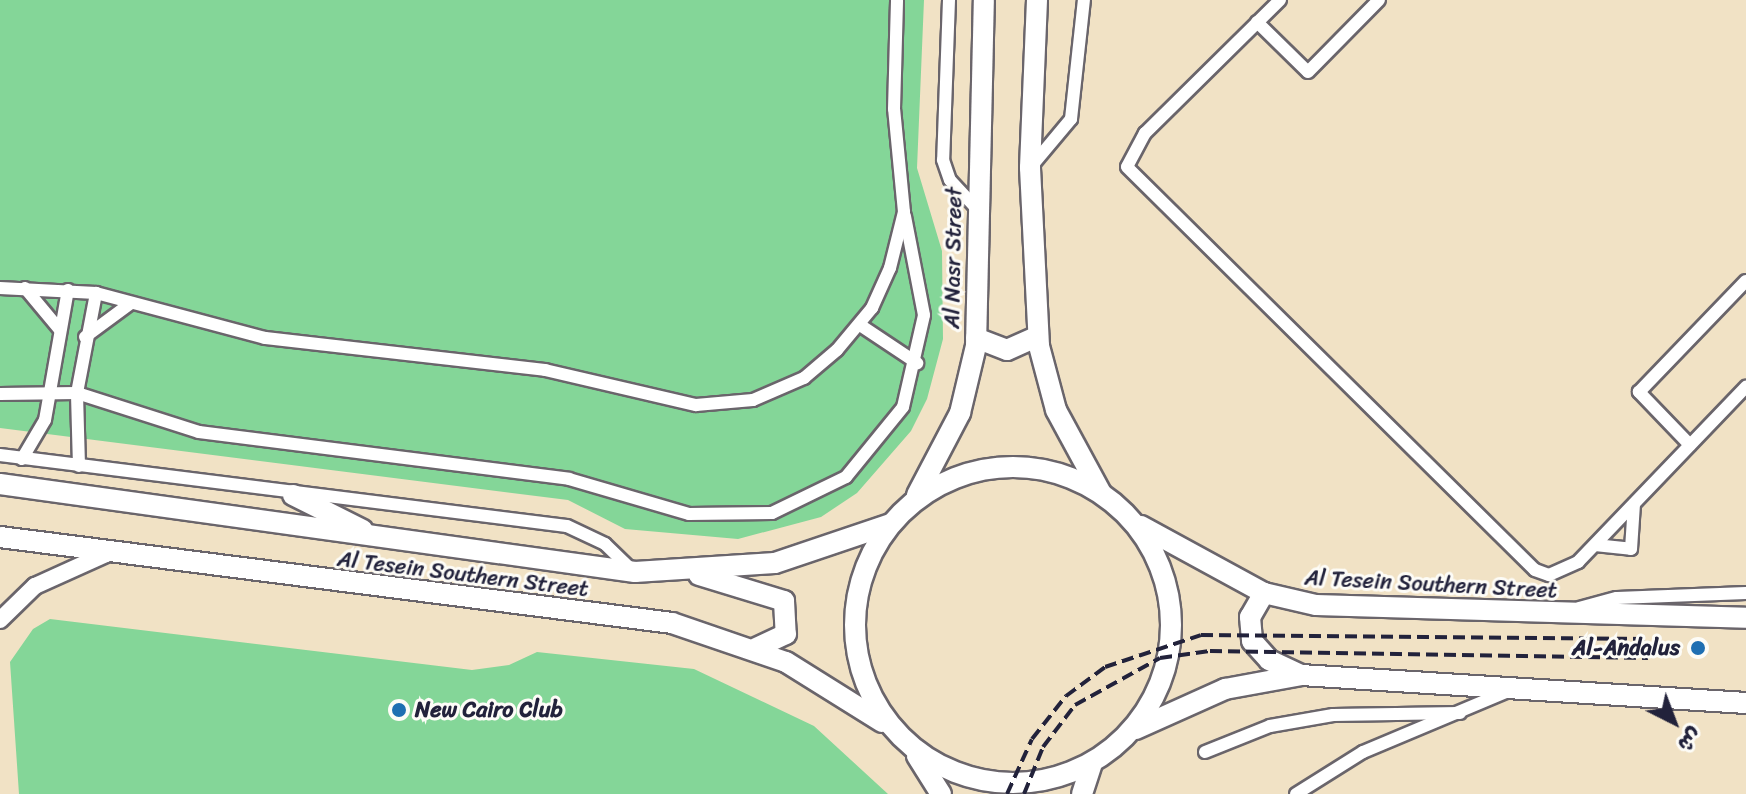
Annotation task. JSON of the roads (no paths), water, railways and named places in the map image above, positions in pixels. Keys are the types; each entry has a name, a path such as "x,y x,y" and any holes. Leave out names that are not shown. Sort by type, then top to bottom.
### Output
{"main road":[{"name":"Al Nasr Street","path":"913,502 960,413 976,338 984,0"},
{"path":"1037,0 1030,168 1038,336 1056,410 1101,493"},
{"path":"976,338 1007,350 1038,336"},
{"path":"1128,733 1160,685 1171,632 1166,582 1133,520 1101,493 1073,478 1010,466 973,471 913,502 891,524 859,583 854,640 865,685 895,733 913,749 966,776 1014,784 1092,763 1128,733 1200,698 1301,675 1746,703"},
{"name":"Al Tesein Southern Street","path":"0,484 635,572 691,572 803,556 891,524"},
{"path":"293,495 381,539"},
{"name":"Al Tesein Southern Street","path":"1133,520 1264,593 1340,608 1554,616 1746,618"},
{"name":"Al Tesein Southern Street","path":"0,537 106,554 672,623 756,648 843,694 895,733"},
{"path":"691,572 784,601 786,634 756,648"},
{"path":"1264,593 1250,617 1252,641 1269,660 1301,675"},
{"path":"913,749 941,794"},
{"path":"1082,794 1092,763"}],"street":[{"path":"0,394 77,393 199,432 538,474 689,514 739,518 799,505 846,477 894,423 917,363 923,296 904,212 894,109 897,0"},
{"path":"949,0 943,160 962,197 978,210"},
{"path":"1030,168 1071,119 1084,0"},
{"path":"1280,0 1135,144 1127,158 1132,176 1535,570 1562,572 1595,545 1746,387"},
{"path":"1257,22 1308,72 1379,0"},
{"path":"0,288 96,293 265,338 545,370 696,405 784,389 860,325 882,289 904,212"},
{"path":"1690,445 1639,392 1746,281"},
{"path":"25,288 60,330"},
{"path":"22,459 41,431 52,391 68,290"},
{"path":"79,466 77,393 85,337 96,293"},
{"path":"85,337 131,303"},
{"path":"860,325 917,363"},
{"path":"0,455 293,495 567,526 605,544 635,572"},
{"path":"1595,545 1631,549 1634,504"},
{"path":"0,620 35,586 106,554"},
{"path":"1554,616 1617,598 1746,593"},
{"path":"1296,794 1363,752 1516,688"},
{"path":"1205,752 1270,726 1333,715 1460,713"}],"railway":[{"path":"1007,794 1032,739 1066,696 1105,667 1201,635 1650,639"},
{"path":"1024,794 1043,747 1075,705 1160,658 1210,651 1648,658"}],"place":[{"name":"Al-Andalus","path":"1698,648"},
{"name":"New Cairo Club","path":"399,710"}]}
